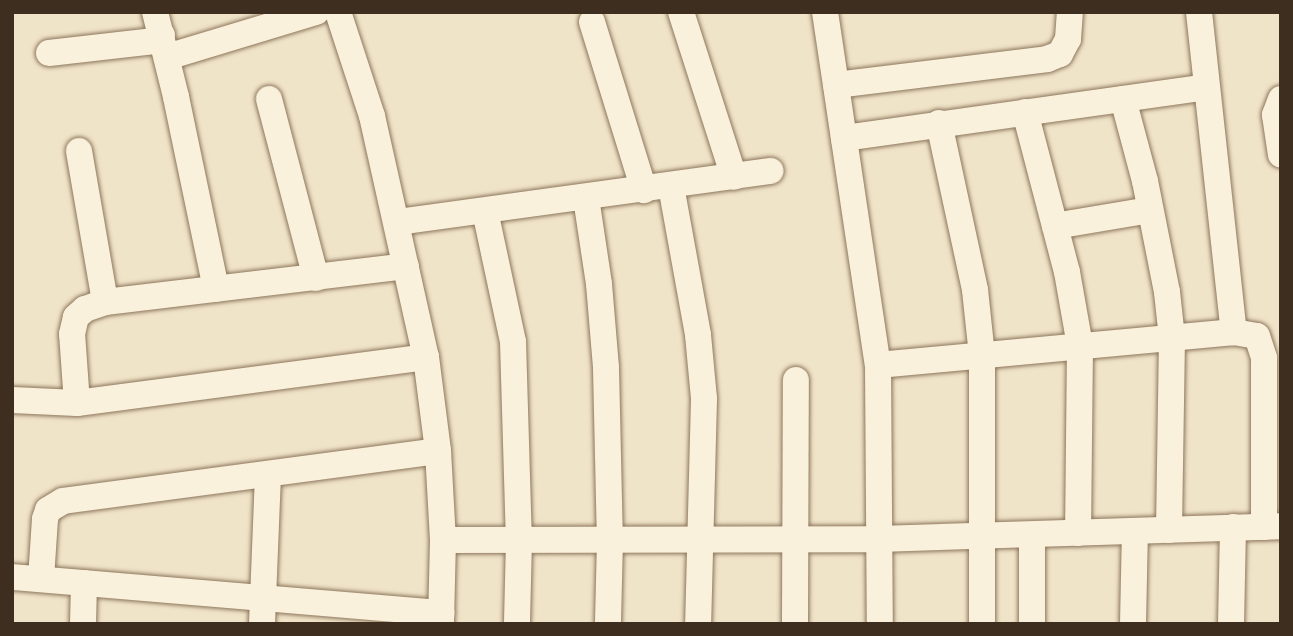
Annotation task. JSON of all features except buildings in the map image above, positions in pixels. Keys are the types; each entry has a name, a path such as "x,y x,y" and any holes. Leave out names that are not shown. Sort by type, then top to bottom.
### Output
{"street":[{"path":"49,53 154,41 161,35 316,12"},
{"path":"12,577 262,597 441,618 443,540 439,452 426,357 372,116 338,12"},
{"path":"681,12 734,177"},
{"path":"825,12 878,365 880,624"},
{"path":"836,85 1047,59 1060,54 1068,39 1070,12"},
{"path":"1199,12 1234,332"},
{"path":"592,22 644,190"},
{"path":"161,35 216,289"},
{"path":"844,138 1206,88"},
{"path":"268,99 316,278"},
{"path":"1123,99 1150,210 1172,338 1169,530"},
{"path":"1281,99 1275,115 1281,155"},
{"path":"1025,112 1055,226 1080,346 1077,533"},
{"path":"939,123 975,290 982,356 982,624"},
{"path":"79,150 105,302"},
{"path":"397,222 771,171"},
{"path":"671,186 699,348 704,399 698,624"},
{"path":"586,198 599,284 606,368 610,540 608,624"},
{"path":"1055,226 1150,210"},
{"path":"485,211 513,342 519,540 517,624"},
{"path":"78,403 72,334 76,317 85,309 105,302 406,266"},
{"path":"443,540 878,539 1273,526 1264,358 1257,336 1234,332 878,365"},
{"path":"12,400 78,403 426,357"},
{"path":"795,624 796,380"},
{"path":"41,579 45,519 54,505 63,501 439,452"},
{"path":"262,624 268,474"},
{"path":"1231,624 1233,527"},
{"path":"1133,624 1135,531"},
{"path":"1032,535 1032,624"},
{"path":"83,624 84,583"}]}
